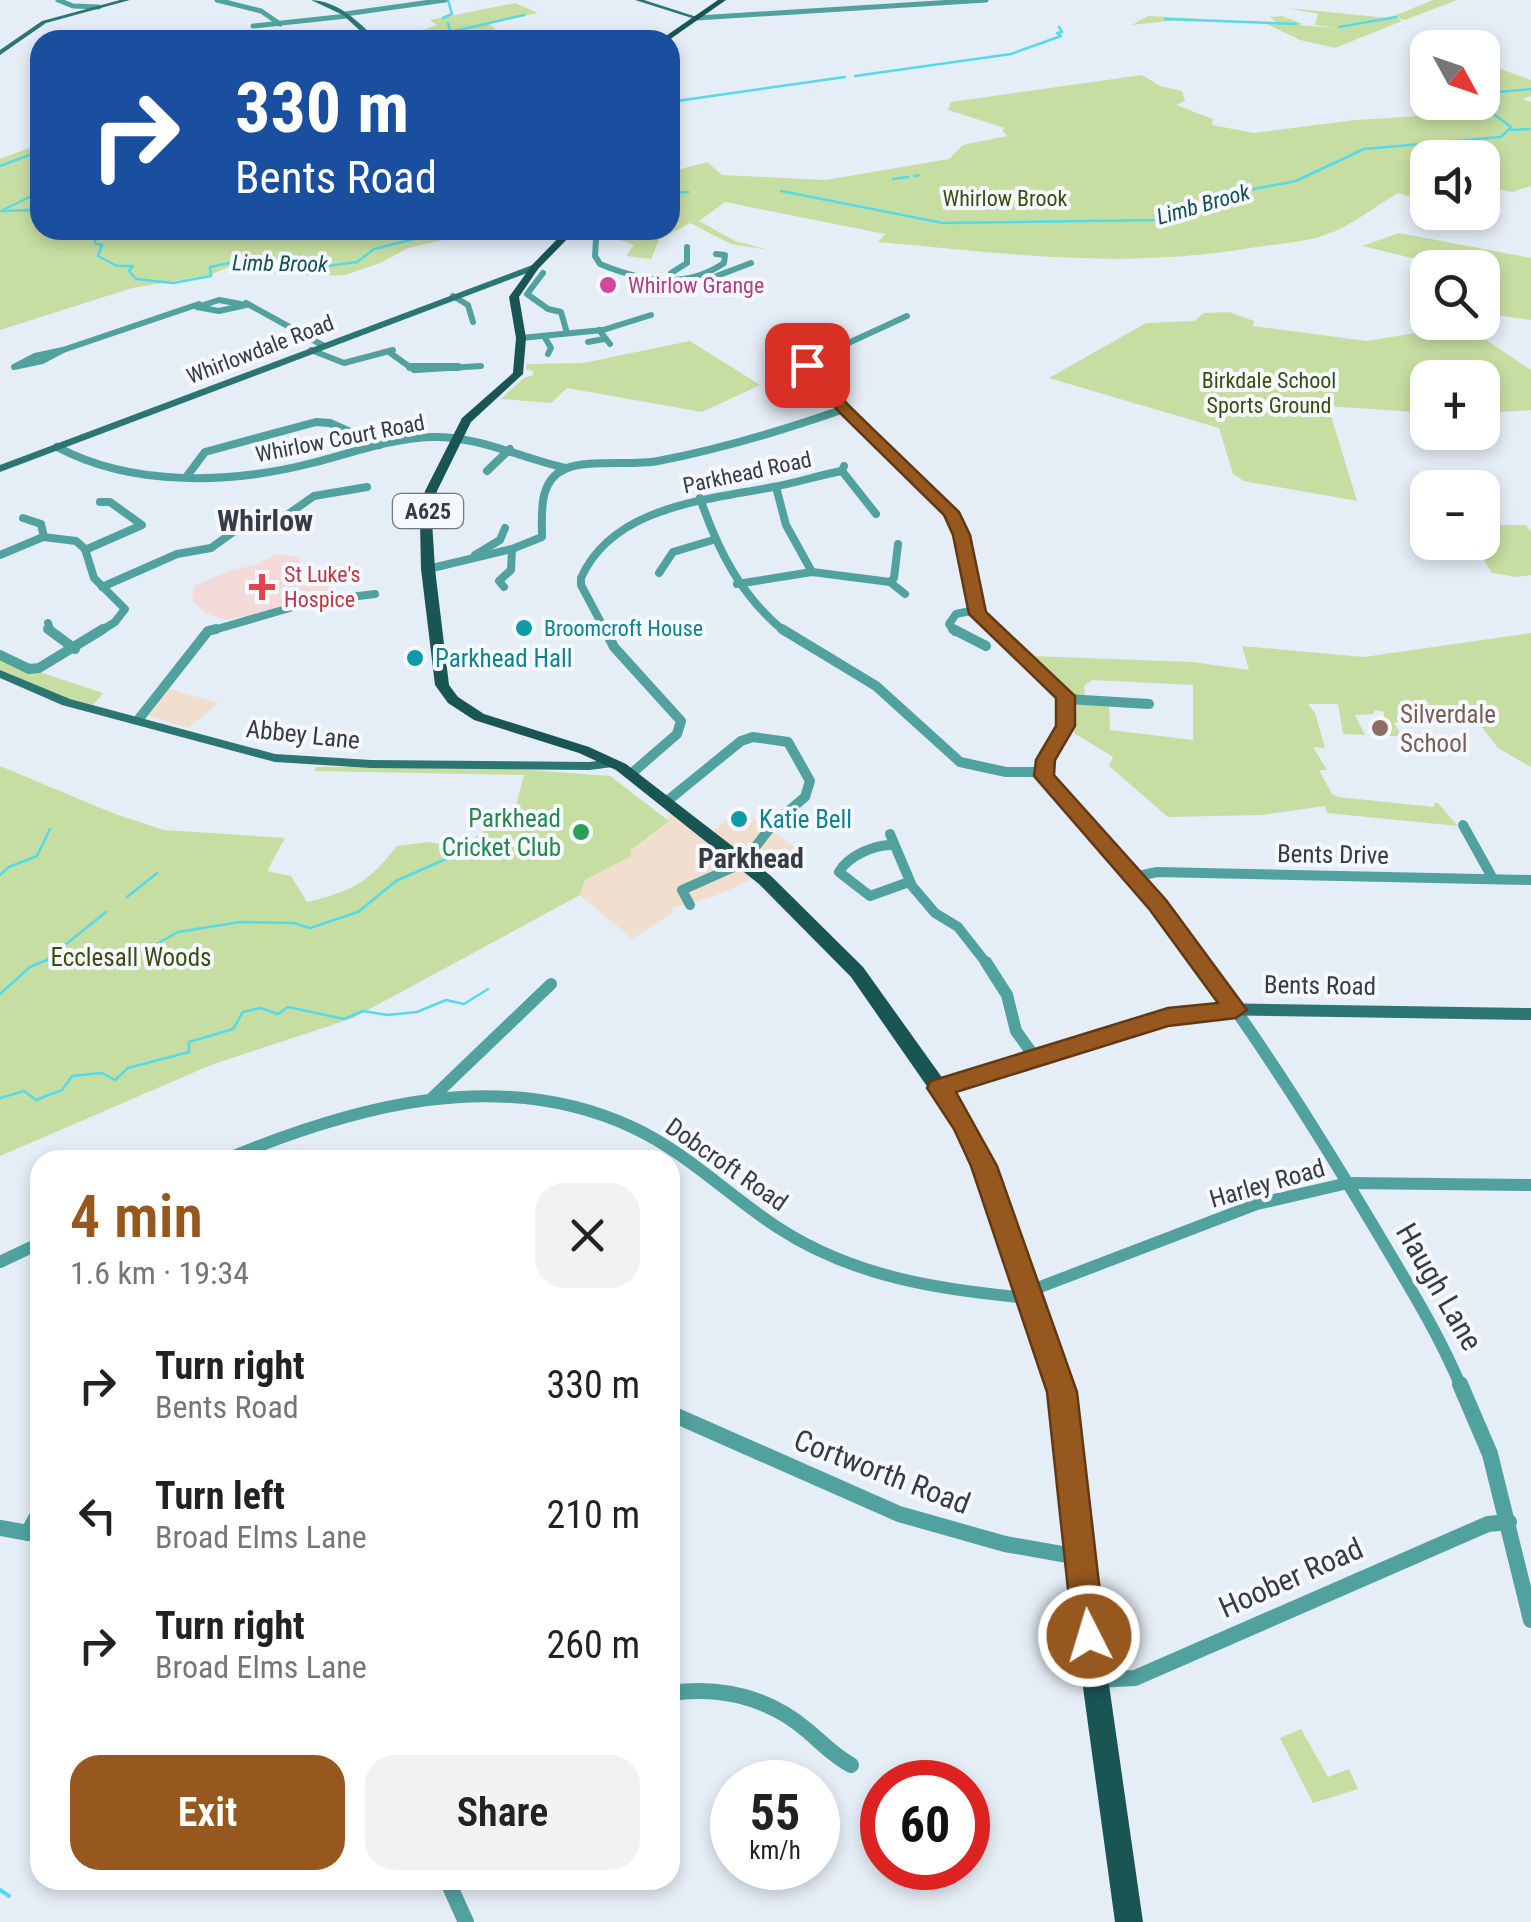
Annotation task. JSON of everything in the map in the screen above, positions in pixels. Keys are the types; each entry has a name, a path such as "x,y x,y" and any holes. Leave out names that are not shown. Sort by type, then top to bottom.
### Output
{"main road":[{"path":"32,30 96,4 127,0"},
{"path":"314,0 346,15 363,30"},
{"path":"638,0 697,18"},
{"path":"679,30 723,0"},
{"path":"2,50 30,31"},
{"name":"A625","path":"564,240 542,273 514,298 521,338 518,374 474,412 455,438 431,492 426,521 428,569 440,676 446,692 479,717 585,761 613,763 632,774 743,863 857,972 964,1124 984,1166 1062,1392 1095,1680 1129,1922"},
{"name":"Whirlowdale Road","path":"0,469 453,296 542,273"},
{"name":"Abbey Lane","path":"0,674 66,702 233,750 288,760 585,761"},
{"path":"585,761 632,774"},
{"name":"Bents Road","path":"939,1088 1168,1017 1236,1010 1531,1014"}],"street":[{"path":"58,0 70,5 96,4"},
{"path":"217,0 261,10 280,24"},
{"path":"253,26 445,0"},
{"path":"697,18 986,0"},
{"path":"300,22 307,30"},
{"path":"596,240 595,256 600,264 641,278 692,278 720,268 726,255 716,254"},
{"path":"667,281 671,272 687,263 687,247"},
{"path":"692,278 704,281 752,263"},
{"path":"542,273 530,287 529,297 558,311 566,334"},
{"path":"453,296 468,305 468,319"},
{"path":"558,311 570,306"},
{"path":"0,372 34,364 63,350 183,309 200,307 255,309 324,346"},
{"path":"521,338 599,330 654,317 637,310"},
{"path":"907,316 807,365 844,409 951,512 961,535 978,604 976,610"},
{"path":"588,342 607,342 599,330"},
{"path":"544,336 551,348 548,354"},
{"path":"311,350 344,363 392,351 406,366 419,372 481,366"},
{"path":"552,478 566,468 654,462 789,428 844,409"},
{"path":"187,476 205,452 316,422 330,423 378,445"},
{"name":"Whirlow Court Road","path":"57,447 92,464 187,476 285,469 415,438 455,438 510,449 566,468"},
{"path":"487,465 510,449"},
{"path":"428,569 512,549 544,534 542,502 552,478 550,463"},
{"name":"Parkhead Road","path":"632,774 677,734 681,720 614,647 580,578 599,552 633,523 700,498 776,486 843,468 876,514"},
{"path":"102,587 178,554 211,548 243,525 287,514 314,496 367,486"},
{"path":"776,486 786,525 812,572"},
{"path":"700,498 713,540 737,584 779,627 878,688 946,756 989,772 1043,772 1065,726 1067,699 976,610"},
{"path":"85,550 142,525 110,502 100,502"},
{"path":"23,518 41,524 44,537"},
{"path":"472,558 500,540 505,528"},
{"path":"0,555 44,537 73,539 85,550 86,569 124,605 124,613 75,649 34,668 0,655"},
{"path":"659,573 663,562 679,548 713,540"},
{"path":"890,582 894,578 898,544"},
{"path":"504,587 499,581 511,570 512,549"},
{"path":"737,584 812,572 890,582 905,594"},
{"path":"138,720 208,631 258,620 310,602 375,594"},
{"path":"976,610 952,617 949,624 955,632 986,646"},
{"path":"48,624 48,630 75,649"},
{"path":"1067,699 1149,704"},
{"path":"666,802 747,738 788,742 807,773 810,791 773,824 743,863 682,890 690,905"},
{"name":"Haugh Lane","path":"1043,772 1134,877 1236,1010 1348,1183 1460,1380 1490,1454 1531,1620"},
{"path":"1463,825 1492,879"},
{"path":"908,882 870,896 840,872 842,866 891,840 908,882 935,913 974,943 1006,995 1016,1031 1034,1056"},
{"name":"Bents Drive","path":"1134,877 1156,872 1531,880"},
{"path":"432,1098 551,984"},
{"name":"Dobcroft Road","path":"247,1150 311,1122 432,1098 536,1100 614,1119 674,1150"},
{"name":"Dobcroft Road","path":"680,1154 775,1226 834,1260 898,1281 1028,1295"},
{"name":"Harley Road","path":"1028,1295 1257,1204 1348,1183 1531,1185"},
{"path":"0,1262 30,1248"},
{"name":"Cortworth Road","path":"680,1417 899,1514 1005,1544 1082,1558"},
{"name":"Hoober Road","path":"1095,1680 1134,1678 1343,1584 1488,1524 1509,1522"},
{"path":"0,1528 30,1533"},
{"path":"680,1691 707,1688 754,1696 774,1705 836,1757 851,1764"},
{"path":"451,1890 465,1921"}],"shaded area":[{"name":"St Luke's Hospice","path":"275,554 299,557 302,575 332,582 327,600 225,620 205,613 192,600 194,586 231,570 256,565"},
{"path":"165,688 219,703 188,728 144,714"},
{"path":"740,808 800,851 768,872 715,896 672,908 673,912 632,939 580,895 585,881 669,821 666,816 676,809 708,835"}],"green space":[{"path":"1433,0 1457,0 1405,20 1397,18 1402,21 1335,48 1300,40 1265,23 1177,20 1132,25 1148,16 1277,23 1270,17 1282,16 1303,24 1297,25 1337,28 1315,25 1318,14 1287,8 1389,18"},
{"path":"515,3 538,13 488,23 496,29 493,30 423,30 437,25 430,20"},
{"name":"Whirlow Brook","path":"1500,69 1531,80 1531,96 1522,99 1531,102 1531,186 1512,192 1500,190 1500,140 1410,140 1410,196 1398,193 1344,227 1300,241 1159,258 1067,258 878,242 885,234 725,202 699,221 735,241 769,250 731,244 690,223 680,228 680,169 707,162 722,175 825,180 949,159 963,145 1007,136 1002,130 1005,128 948,110 951,102 1142,75 1160,86 1182,91 1185,101 1176,105 1213,119 1212,125 1254,133 1410,117 1410,120 1500,120"},
{"path":"30,148 30,240 443,240 408,248 345,275 308,276 294,270 264,275 267,272 259,263 233,265 210,275 132,288 0,330 0,159"},
{"path":"1399,233 1489,250 1410,250 1410,258 1362,246"},
{"name":"Whirlow Brook","path":"620,240 659,240 651,259 626,256 634,245"},
{"path":"1500,252 1531,258 1531,320 1500,315"},
{"name":"Birkdale School Sports Ground","path":"1229,312 1254,321 1253,326 1367,341 1410,334 1410,340 1486,340 1531,370 1531,410 1500,412 1500,360 1410,360 1410,412 1328,406 1357,501 1244,481 1233,474 1219,428 1049,378 1146,323 1194,321 1204,313"},
{"path":"690,341 760,385 702,412 567,388 551,403 501,399 533,375 533,371 526,369 527,364 583,363"},
{"path":"1500,525 1526,525 1531,532 1531,575 1492,573 1484,560 1500,560"},
{"path":"1531,633 1531,767 1498,748 1470,712 1439,716 1420,694 1435,715 1419,714 1423,719 1394,723 1402,736 1388,736 1384,712 1375,710 1373,714 1355,715 1365,735 1343,734 1338,704 1308,704 1315,713 1325,748 1313,747 1327,770 1319,770 1332,794 1434,807 1438,803 1458,826 1327,813 1325,806 1261,815 1168,817 1109,766 1113,757 1074,733 1077,705 1109,704 1110,730 1193,740 1193,685 1092,680 1084,686 1085,696 1071,696 1031,656 1193,662 1249,670 1242,646 1364,657"},
{"path":"0,659 103,693 93,705 56,695 0,671"},
{"name":"Ecclesall Woods","path":"0,766 164,830 285,838 267,871 291,876 307,902 358,884 397,846 429,842 461,848 515,809 524,775 314,771 316,767 479,766 610,776 669,821 631,850 631,856 585,880 580,895 353,1018 211,1065 0,1156"},
{"path":"1301,1729 1328,1777 1349,1769 1358,1789 1313,1803 1280,1738"}],"waterway":[{"path":"443,18 452,14 448,0"},
{"path":"459,30 524,15"},
{"path":"1339,27 1396,17"},
{"path":"1165,19 1296,24"},
{"path":"448,23 450,30"},
{"path":"855,76 1011,54 1061,36 1057,33 1062,32 1059,27"},
{"path":"680,101 845,77"},
{"name":"Limb Brook","path":"781,191 943,223 1159,220 1217,196 1296,181 1364,149 1501,137 1511,127 1491,112 1499,106 1498,100 1487,93 1531,89"},
{"path":"1511,130 1529,129"},
{"path":"0,166 30,155"},
{"path":"914,176 919,175"},
{"path":"893,179 908,177"},
{"name":"Limb Brook","path":"680,192 688,192"},
{"path":"1,211 30,197"},
{"name":"Limb Brook","path":"3,211 30,211"},
{"name":"Limb Brook","path":"95,240 102,245 98,256 117,266 133,266 129,271 136,279 173,283 211,276 210,267 249,259 312,268 357,262 374,249 410,240"},
{"path":"0,875 9,867 37,856 50,829"},
{"path":"45,961 68,956 100,958 151,947 178,932 240,922 294,923 310,928 358,912 396,881 457,854 473,852"},
{"path":"127,897 157,873"},
{"path":"45,961 106,912"},
{"path":"0,994 30,967 45,961"},
{"path":"0,1098 24,1091 36,1100 62,1090 72,1076 102,1073 115,1080 128,1068 189,1052 189,1042 233,1029 243,1012 261,1008 278,1014 288,1007 344,1019 363,1011 387,1015 417,1012 446,1000 464,1004 488,989"},
{"path":"0,1890 9,1896"}],"place":[{"name":"Whirlow Grange","path":"608,285"},
{"name":"St Luke's Hospice","path":"262,587"},
{"name":"Broomcroft House","path":"524,628"},
{"name":"Parkhead Hall","path":"415,658"},
{"name":"Silverdale School","path":"1380,728"},
{"name":"Katie Bell","path":"739,819"},
{"name":"Parkhead Cricket Club","path":"581,832"}],"district":[{"name":"Whirlow","path":"265,521"},
{"name":"Parkhead","path":"751,858"}],"route":[{"path":"807,365 844,409 951,512 960,530 978,614 1066,696 1065,726 1043,766 1044,776 1158,905 1236,1010 1186,1012 939,1088 964,1124 984,1166 1062,1392 1089,1636"}]}
